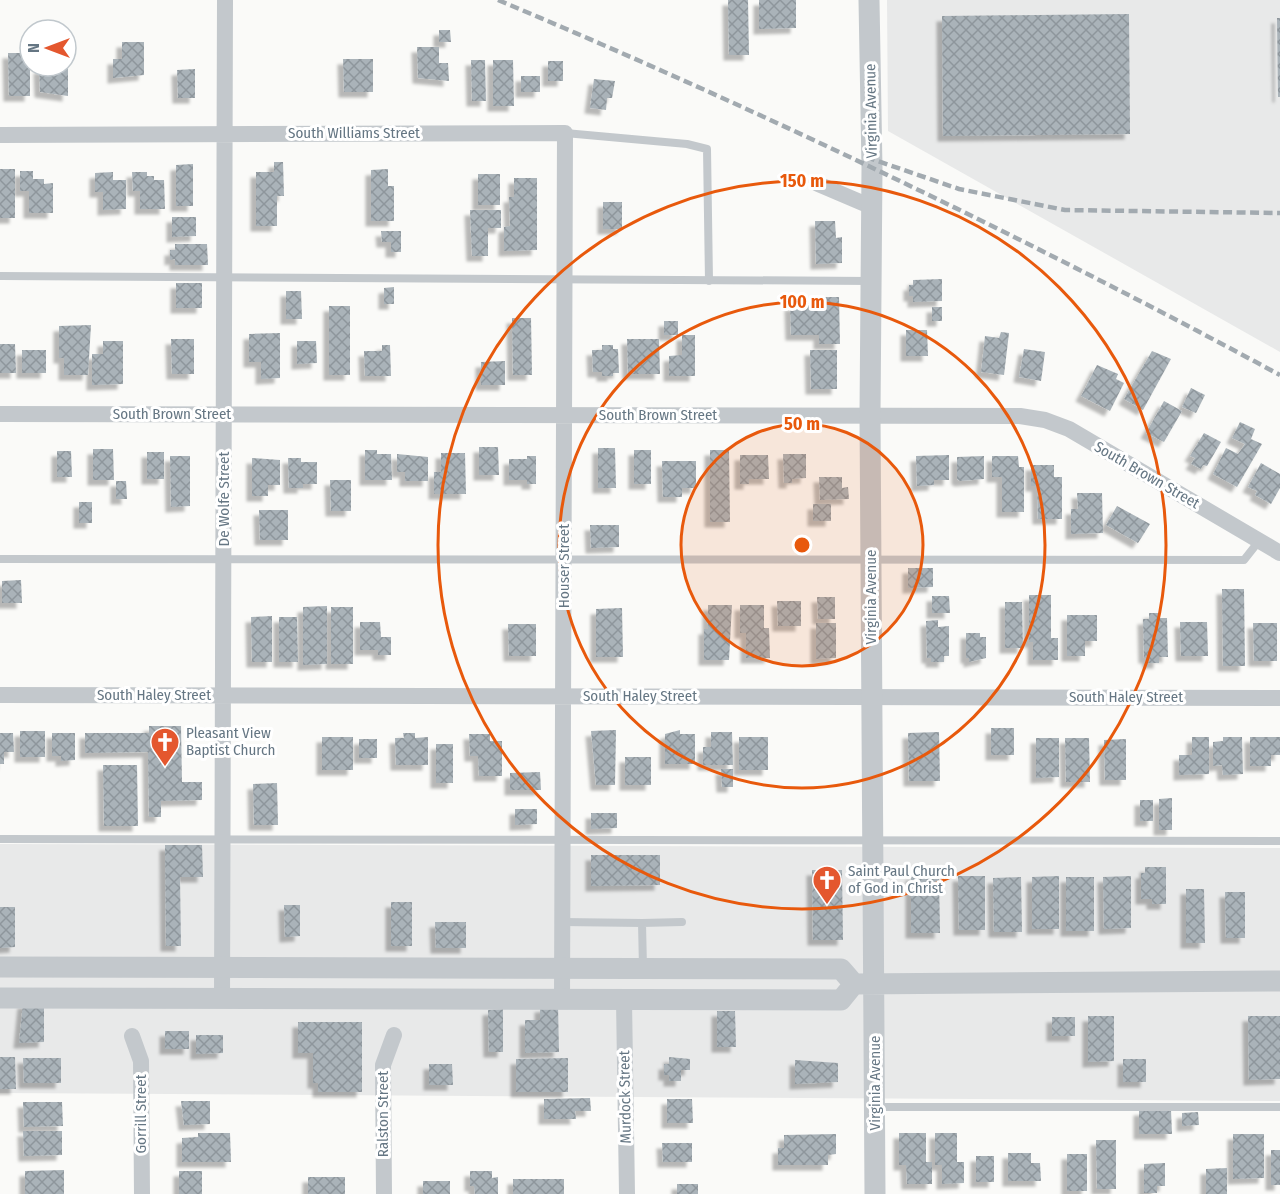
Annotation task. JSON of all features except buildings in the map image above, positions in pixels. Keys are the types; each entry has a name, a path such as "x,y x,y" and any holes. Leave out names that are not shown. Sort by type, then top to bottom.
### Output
{"street":[{"name":"De Wolfe Street","path":"222,999 225,0"},
{"name":"Virginia Avenue","path":"869,0 872,207 870,415 873,841 865,984 875,1107 875,1194"},
{"name":"South Williams Street","path":"0,135 565,133"},
{"name":"Houser Street","path":"562,1000 565,133"},
{"path":"818,184 872,207"},
{"name":"South Brown Street","path":"0,414 1020,416 1045,420 1069,429 1280,553"},
{"name":"South Haley Street","path":"0,695 1280,698"},
{"path":"0,967 841,969 865,984 1280,981"},
{"path":"0,998 841,1000 865,984"},
{"name":"Murdock Street","path":"624,1000 627,1194"},
{"name":"Ralston Street","path":"384,1194 383,1065 394,1035"},
{"name":"Gorrill Street","path":"132,1036 141,1060 142,1194"}],"lane":[{"name":"South Williams Street","path":"565,133 687,144 706,149 709,281"},
{"path":"0,276 871,281"},
{"path":"0,559 1244,560 1259,541"},
{"path":"0,839 1280,841"},
{"path":"563,922 682,922"},
{"path":"642,923 643,969"},
{"path":"875,1107 1280,1107"}],"shaded area":[{"path":"887,0 1280,0 1280,352 888,131"},
{"path":"0,844 1280,848 1280,1101 0,1093"}],"railway":[{"path":"498,0 697,87 894,178 1088,274 1280,375"},
{"path":"866,157 959,189 1065,210 1280,213"}],"place":[{"name":"Pleasant View Baptist Church","path":"165,768"},
{"name":"Saint Paul Church of God in Christ","path":"827,906"}]}
